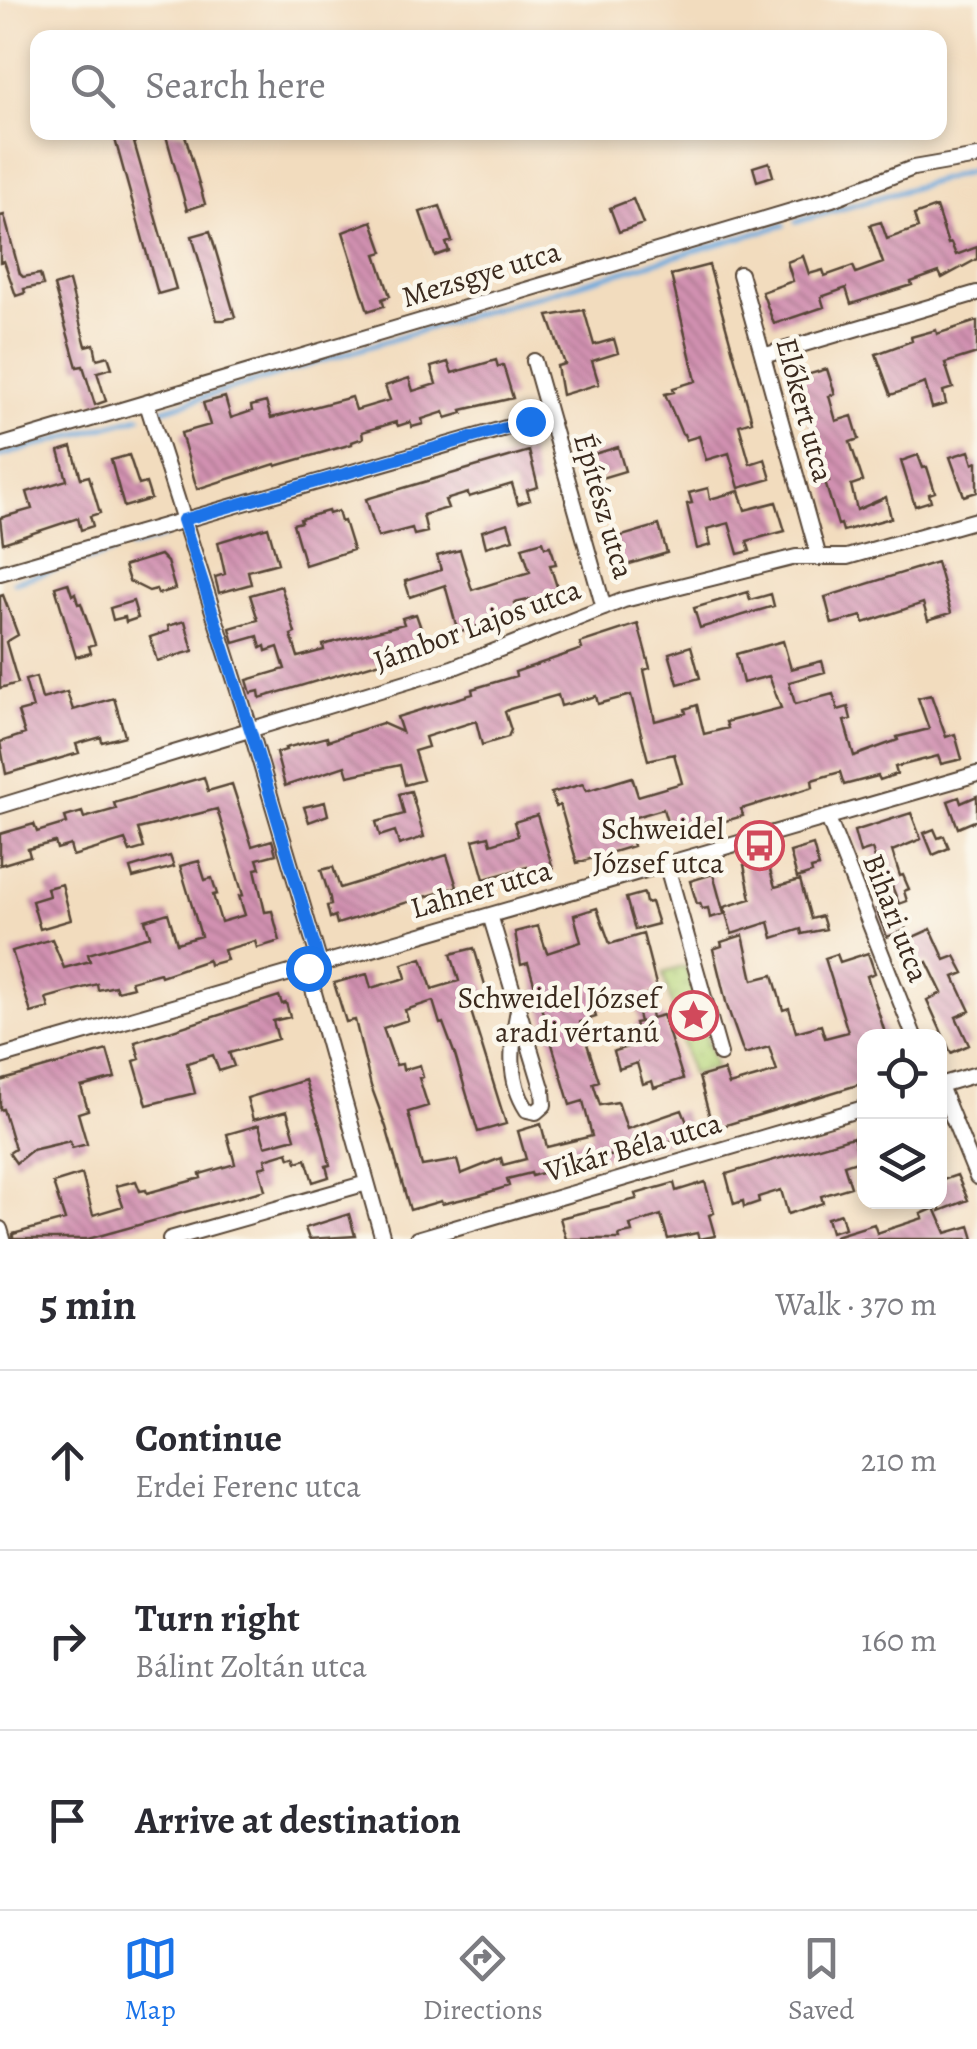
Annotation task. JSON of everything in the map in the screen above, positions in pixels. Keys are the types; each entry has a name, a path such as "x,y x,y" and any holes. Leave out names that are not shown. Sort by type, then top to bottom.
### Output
{"street":[{"name":"Mezsgye utca","path":"0,446 832,199 913,168 977,157"},
{"name":"Előkert utca","path":"740,274 819,558"},
{"path":"763,356 977,293"},
{"name":"Építész utca","path":"534,361 604,608"},
{"path":"147,404 251,731 384,1239"},
{"path":"0,573 530,421"},
{"name":"Jámbor Lajos utca","path":"0,806 452,668 604,608 796,557 847,557 977,520"},
{"name":"Lahner utca","path":"0,1057 977,774"},
{"name":"Bihari utca","path":"828,818 911,1029"},
{"path":"666,863 720,1054"},
{"path":"490,915 544,1094 544,1105 536,1112 527,1110 522,1103 512,1066 518,1010"},
{"path":"947,1084 977,1074"},
{"path":"947,1103 977,1177"},
{"name":"Vikár Béla utca","path":"416,1239 857,1110"},
{"path":"170,1239 368,1183"},
{"path":"0,1228 3,1239"}],"green space":[{"path":"686,966 715,1068 691,1074 663,973"}],"building":[{"path":"115,140 133,140 176,289 158,294"},
{"path":"167,140 186,140 205,204 187,210"},
{"path":"769,162 773,176 757,181 753,167"},
{"path":"633,199 643,224 619,232 610,208"},
{"path":"440,206 452,241 446,243 449,251 435,256 420,212"},
{"path":"936,207 948,244 951,243 956,255 977,247 977,259 942,278 939,272 851,304 846,288 821,297 824,307 774,324 762,292 793,281 787,262 803,256 809,274 823,270 825,276 853,266 856,273 883,263 870,225 881,222 887,239 918,228 914,215"},
{"path":"4,215 20,274 40,274 43,285 24,289 25,293 16,296 4,261 0,262 0,216"},
{"path":"372,221 383,252 376,254 390,296 382,299 384,306 368,311 343,232"},
{"path":"210,231 235,317 224,320 217,320 192,236"},
{"path":"709,265 752,421 739,425 750,464 765,459 771,479 739,488 729,453 706,460 699,436 686,440 665,394 696,381 671,275"},
{"path":"69,281 86,346 94,344 97,359 108,356 112,368 97,372 106,401 95,405 83,366 77,367 54,286"},
{"path":"584,310 594,345 614,339 618,353 592,361 599,384 562,395 557,366 565,364 548,316"},
{"path":"977,321 977,353 945,363 953,388 943,391 946,404 932,408 925,383 891,395 876,354 912,341 911,337 936,330 937,334"},
{"path":"496,360 498,367 503,365 513,398 462,410 463,413 446,418 444,412 412,427 410,422 398,426 396,422 362,432 363,438 352,444 197,489 181,433 210,425 203,403 225,397 231,418 266,402 271,418 352,397 356,410 390,400 385,386 409,378 413,391 436,384 431,367 448,362 452,373"},
{"path":"827,369 835,394 829,396 836,421 852,416 859,439 850,442 863,481 851,485 857,510 886,497 891,518 843,531 838,525 825,482 829,481 820,451 816,452 796,378"},
{"path":"72,447 81,478 89,476 100,513 90,516 93,526 81,530 78,518 3,543 0,518 32,509 27,492 67,480 59,451"},
{"path":"618,447 625,471 588,482 584,469 591,467 587,456"},
{"path":"529,451 538,487 527,490 530,500 518,504 512,484 469,497 468,493 445,500 448,508 423,515 427,532 414,535 412,528 378,537 366,499"},
{"path":"969,451 973,464 977,462 977,492 964,496 950,457"},
{"path":"129,455 139,485 146,483 151,499 124,507 111,460"},
{"path":"918,455 923,468 927,467 935,492 929,494 931,501 915,506 901,461"},
{"path":"708,488 710,499 739,491 745,510 776,502 785,531 747,541 750,551 738,554 729,523 707,529 711,545 697,549 687,504 692,503 689,493"},
{"path":"338,511 353,550 305,565 293,524"},
{"path":"508,523 513,539 486,547 482,531"},
{"path":"659,525 667,553 613,569 605,541"},
{"path":"268,527 278,563 248,571 251,584 219,593 215,577 225,574 218,542"},
{"path":"543,541 553,554 556,564 550,565 559,593 515,603 518,614 458,632 445,585 410,597 405,581 441,570 437,556 460,550 472,590 530,572 522,547"},
{"path":"160,555 167,562 175,589 158,594 156,589 149,591 129,581 124,566"},
{"path":"937,562 951,613 928,620 923,603 864,623 862,616 832,624 825,597"},
{"path":"68,583 72,595 75,593 78,604 81,603 95,644 89,646 91,653 76,657 55,587"},
{"path":"281,586 298,657 324,650 323,645 404,624 402,618 416,614 428,648 260,698 259,691 251,693 247,680 285,669 278,647 266,651 258,636 234,643 230,628 258,620 250,595"},
{"path":"748,592 750,600 771,594 774,606 700,628 694,608"},
{"path":"3,595 18,635 6,642 18,683 0,688 0,596"},
{"path":"133,601 138,618 126,622 125,617 113,620 110,608"},
{"path":"185,621 193,651 157,661 150,637"},
{"path":"638,624 650,668 644,670 655,721 686,713 685,709 697,705 704,734 728,728 726,722 781,708 769,676 743,683 736,654 783,641 791,669 822,661 825,672 789,682 795,704 833,694 838,710 848,707 851,719 844,721 854,756 898,740 897,737 929,729 918,698 931,695 946,737 955,734 962,759 941,764 938,756 895,767 897,774 880,780 878,776 844,785 840,772 812,780 813,787 741,809 743,816 670,832 663,809 625,820 633,846 577,863 560,805 556,807 551,793 583,784 586,791 632,777 638,796 682,783 674,754 648,760 631,695 598,704 596,696 561,706 558,695 510,709 505,712 511,730 508,737 482,745 476,721 425,737 428,747 414,751 423,780 405,785 400,765 348,776 345,766 285,786 276,753 285,748 327,737 328,741 382,723 402,732 397,717 473,694 472,689 582,649 580,643"},
{"path":"691,646 700,678 678,684 669,653"},
{"path":"36,677 42,699 67,692 73,710 114,698 125,736 76,744 79,753 6,774 0,742 25,734 18,712 33,708 25,680"},
{"path":"204,777 208,791 232,784 252,846 272,840 276,854 257,859 260,868 255,869 265,912 272,911 280,941 257,948 255,941 224,950 227,960 209,965 208,960 161,976 160,973 131,981 133,987 117,991 115,986 98,990 97,984 46,998 49,1008 31,1013 12,951 52,939 64,968 90,961 88,954 150,936 145,920 168,913 177,943 201,936 180,866 199,861 205,880 212,878 221,922 245,915 239,896 243,895 217,809 138,829 144,848 130,852 125,840 73,856 70,845 57,849 55,842 28,849 30,856 0,865 0,834 34,824 37,832 67,823 65,817 82,812 84,818 116,809 114,803"},
{"path":"411,791 424,837 399,845 395,831 380,836 376,822 404,814 399,794"},
{"path":"977,796 977,820 958,828 948,801 959,797 961,803"},
{"path":"325,802 328,815 309,822 304,807"},
{"path":"911,813 921,839 892,851 909,889 904,891 907,901 899,904 888,876 881,878 872,849 860,853 854,831"},
{"path":"537,815 553,869 529,876 527,867 484,879 473,840 489,836 491,844 518,836 514,822"},
{"path":"934,829 938,838 944,836 949,848 933,855 924,833"},
{"path":"813,845 819,867 797,878 790,852"},
{"path":"447,855 457,887 337,924 335,916 330,918 330,898 321,870 333,867 340,888"},
{"path":"170,856 174,867 133,878 130,868"},
{"path":"763,860 775,887 800,880 811,919 822,916 826,929 802,934 801,929 773,938 769,922 732,934 724,907 751,899 744,865"},
{"path":"713,874 724,914 710,918 708,908 697,904 690,881"},
{"path":"62,884 71,920 40,929 32,901 49,896 47,888"},
{"path":"644,893 658,924 635,930 626,898"},
{"path":"895,902 906,930 887,937 876,909"},
{"path":"597,908 610,944 643,934 658,992 647,994 652,1018 663,1015 683,1079 654,1088 652,1081 643,1084 637,1063 619,1069 614,1051 641,1043 634,998 594,1010 596,1017 580,1022 599,1081 593,1083 600,1105 618,1102 627,1129 682,1110 692,1135 615,1157 507,1179 509,1186 410,1210 355,1020 346,1022 334,983 367,974 371,988 406,978 402,964 422,958 432,989 459,981 451,954 474,948 488,995 473,999 475,1006 470,1008 506,1124 478,1132 455,1055 433,1001 405,1010 408,1020 383,1028 396,1065 402,1064 403,1070 420,1065 423,1077 419,1078 428,1106 408,1112 422,1166 457,1160 461,1174 501,1158 503,1165 526,1159 518,1131 541,1124 547,1147 592,1136 583,1101 570,1105 528,963 521,965 515,932 538,926 547,953 581,942 574,915"},
{"path":"931,929 945,960 955,956 964,973 954,977 970,1011 956,1017 969,1045 951,1053 947,1029 940,1029 927,1000 942,993 927,962 922,965 919,958 913,960 904,941"},
{"path":"743,935 753,980 773,975 783,1010 789,1008 796,1032 821,1025 825,1038 848,1032 825,958 837,954 840,962 868,953 875,973 867,976 884,1029 857,1029 857,1085 713,1129 699,1077 724,1070 729,1085 777,1071 769,1047 744,1054 713,949 722,946 721,942"},
{"path":"279,996 290,1017 273,1021 278,1039 229,1053 234,1066 219,1071 213,1055 187,1063 195,1093 147,1105 134,1061 140,1059 135,1042"},
{"path":"107,1050 115,1078 81,1087 88,1110 78,1113 87,1144 72,1148 70,1141 32,1150 16,1163 9,1153 15,1149 3,1109 0,1110 0,1081"},
{"path":"305,1080 323,1134 329,1177 313,1182 306,1159 297,1162 288,1152 265,1159 267,1166 259,1168 265,1190 88,1239 13,1239 13,1234 65,1220 53,1183 82,1174 93,1215 123,1206 116,1186 136,1181 140,1191 147,1193 235,1164 227,1134 259,1125 265,1146 295,1138 287,1111 253,1120 247,1098"},
{"path":"853,1137 857,1150 857,1161 844,1165 851,1187 821,1196 823,1203 788,1214 781,1190 758,1197 759,1202 744,1207 743,1201 734,1204 726,1174"},
{"path":"957,1175 968,1200 947,1208 947,1179"},
{"path":"705,1182 714,1213 709,1215 715,1236 699,1239 697,1233 668,1239 661,1215 630,1225 632,1232 619,1235 620,1239 566,1239 560,1218 637,1199 635,1194 674,1183 676,1191"},
{"path":"935,1209 946,1233 970,1226 974,1239 835,1239 874,1224 877,1233 923,1218 921,1214"},
{"path":"349,1214 355,1236 309,1239 305,1228"},
{"path":"841,1214 845,1228 831,1232 827,1218"}],"waterway":[{"path":"796,222 977,169"},
{"path":"159,411 784,225"},
{"path":"0,456 140,417"},
{"path":"131,547 163,537"},
{"path":"83,561 116,551"},
{"path":"65,567 71,565"},
{"path":"14,582 60,568"}],"place":[{"name":"Schweidel József utca","path":"759,846"},
{"name":"Schweidel József aradi vértanú","path":"694,1015"}],"route":[{"path":"308,968 320,964 183,520 530,421"}]}
